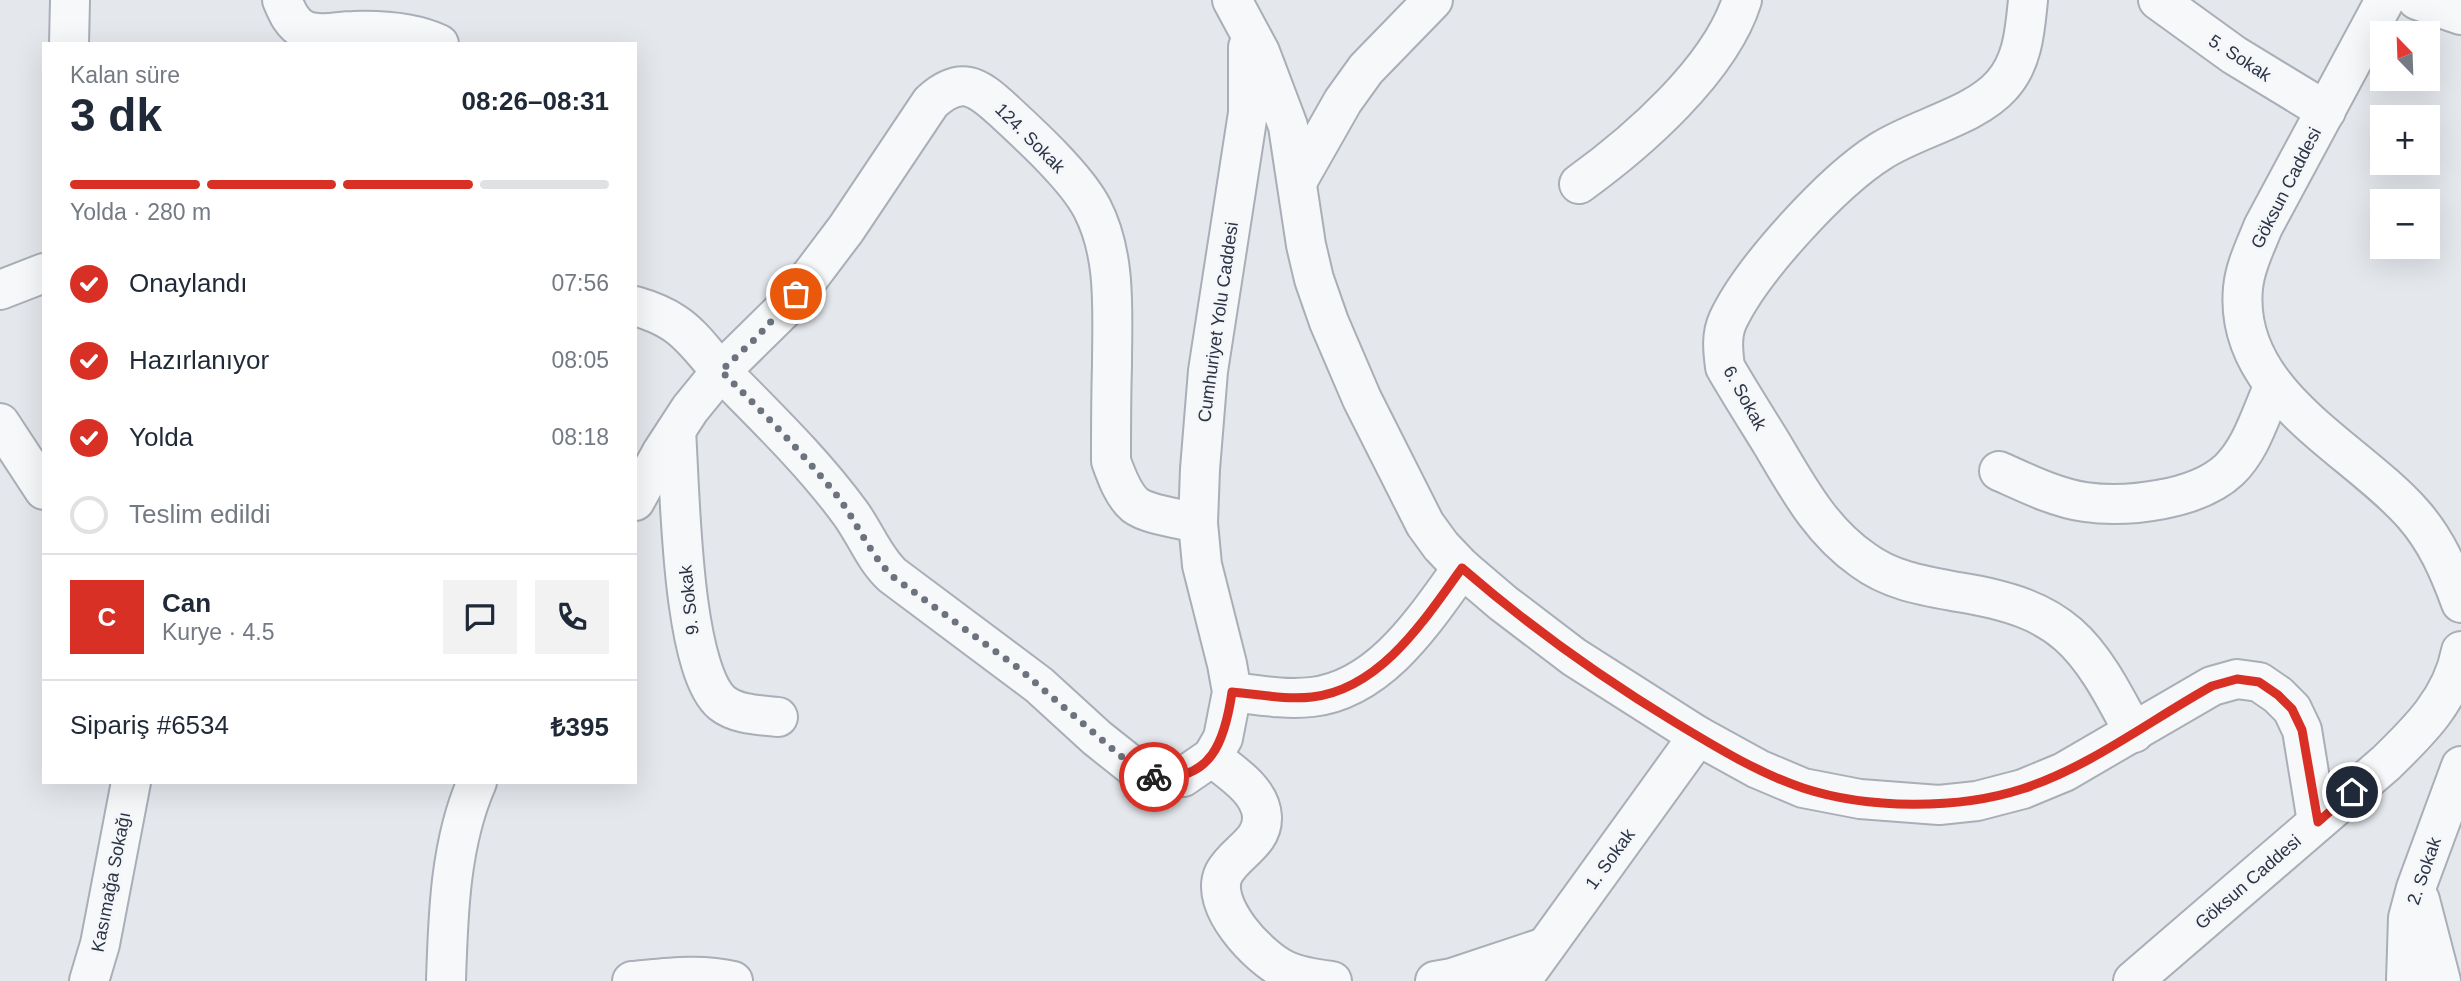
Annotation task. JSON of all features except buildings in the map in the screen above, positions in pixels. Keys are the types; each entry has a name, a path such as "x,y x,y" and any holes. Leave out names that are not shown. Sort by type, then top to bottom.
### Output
{"street":[{"path":"69,42 70,0"},
{"path":"282,0 292,21 306,30 326,34 378,30 432,42"},
{"path":"1297,182 1343,101 1366,69 1433,0"},
{"path":"1579,184 1630,145 1676,100 1709,60 1737,18 1742,0"},
{"name":"6. Sokak","path":"2028,0 2025,31 2016,65 2003,85 1984,103 1881,150 1850,173 1814,208 1755,277 1727,321 1722,342 1725,367 1817,518 1841,543 1865,562 1899,580 1979,595 2020,606 2054,622 2078,641 2095,664 2134,733"},
{"name":"5. Sokak","path":"2158,0 2234,55 2326,111"},
{"name":"Göksun Caddesi","path":"2385,0 2263,227 2243,286 2242,317 2251,348 2274,385 2308,423 2412,513 2431,537 2449,570 2461,603"},
{"path":"2417,0 2461,15"},
{"path":"1240,14 1259,52 1288,126 1300,215 1314,279 1329,322 1362,398 1425,524 1462,568 1574,657 1698,736 1758,769 1803,788 1860,799 1939,805 1977,801 2023,789 2064,772 2212,686 2237,679 2259,682 2292,709 2302,730 2318,822"},
{"name":"Cumhuriyet Yolu Caddesi","path":"1212,757 1223,738 1232,692 1202,565 1198,523 1208,371 1248,113 1240,14"},
{"name":"124. Sokak","path":"721,371 784,309 809,278 846,229 931,102 942,92 967,85 986,95 1030,135 1068,176 1092,208 1104,239 1113,287 1111,461 1118,481 1135,505 1198,523"},
{"path":"0,290 42,274"},
{"path":"637,307 675,323 788,439 853,517 882,566 892,576 1025,673 1127,762 1152,777 1167,778 1183,777 1212,757 1253,794 1262,814 1261,828 1224,874 1221,887 1227,910 1242,935 1264,957 1285,970 1332,981"},
{"path":"637,498 690,409 721,371"},
{"path":"1999,471 2034,487 2085,502 2138,503 2202,488 2228,471 2246,450 2274,385"},
{"path":"0,423 42,487"},
{"name":"9. Sokak","path":"676,431 688,607 702,669 720,701 733,710 778,717"},
{"path":"1232,692 1289,698 1314,697 1341,689 1391,658 1422,624 1462,568"},
{"name":"Göksun Caddesi","path":"2133,981 2386,763 2421,728 2445,696 2461,651"},
{"name":"1. Sokak","path":"1521,981 1698,736"},
{"name":"2. Sokak","path":"2406,981 2408,918 2416,888 2461,766"},
{"name":"Kasımağa Sokağı","path":"89,981 100,944 131,784"},
{"path":"446,981 447,944 458,846 465,810 476,784"},
{"path":"2416,888 2441,981"},
{"path":"1435,981 1452,978 1545,947"},
{"path":"632,981 674,977 733,981"}],"way so far":[{"path":"796,294 721,371 761,410 824,480 853,517 882,566 892,576 1017,667 1136,769 1154,777"}],"route":[{"path":"1154,777 1183,777 1212,757 1223,738 1232,692 1289,698 1314,697 1341,689 1365,676 1391,658 1422,624 1462,568 1574,657 1636,699 1758,769 1818,792 1860,799 1939,805 1977,801 2023,789 2064,772 2212,686 2237,679 2259,682 2292,709 2302,730 2318,822 2352,792"}]}
